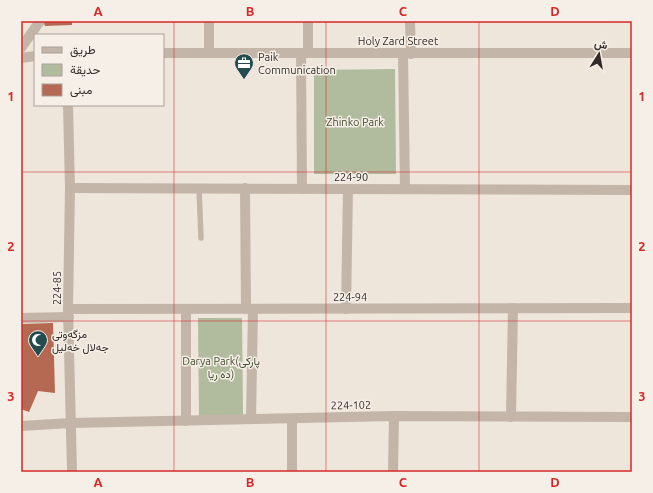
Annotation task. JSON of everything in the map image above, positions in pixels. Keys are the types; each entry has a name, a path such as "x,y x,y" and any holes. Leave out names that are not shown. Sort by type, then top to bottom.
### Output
{"street":[{"path":"21,48 40,21"},
{"path":"209,21 210,52"},
{"path":"302,189 305,53 308,21"},
{"path":"405,189 407,54 410,21"},
{"name":"Holy Zard Street","path":"164,53 632,53"},
{"path":"21,58 34,56"},
{"name":"224-85","path":"68,106 70,188 68,313 72,472"},
{"name":"224-90","path":"70,188 632,190"},
{"path":"245,188 250,309 251,419"},
{"path":"346,309 348,189"},
{"path":"511,417 513,308"},
{"name":"224-94","path":"21,318 68,313 186,309 632,308"},
{"path":"186,309 186,421"},
{"path":"393,472 394,416"},
{"name":"224-102","path":"21,426 71,423 394,416 632,417"},
{"path":"292,418 292,472"}],"lane":[{"path":"199,188 201,238"}],"green space":[{"name":"Zhinko Park","path":"395,69 396,174 314,174 314,70"},
{"name":"Darya Park(پارکی ده ریا)","path":"198,318 242,318 243,416 199,416"}],"building":[{"path":"43,21 72,21 72,25 45,26"},
{"name":"مزگەوتی جەلال خەلیل","path":"53,323 55,393 38,391 29,412 21,409 21,324"}],"place":[{"name":"Paik Communication","path":"244,80"},
{"name":"مزگەوتی جەلال خەلیل","path":"38,357"}]}
